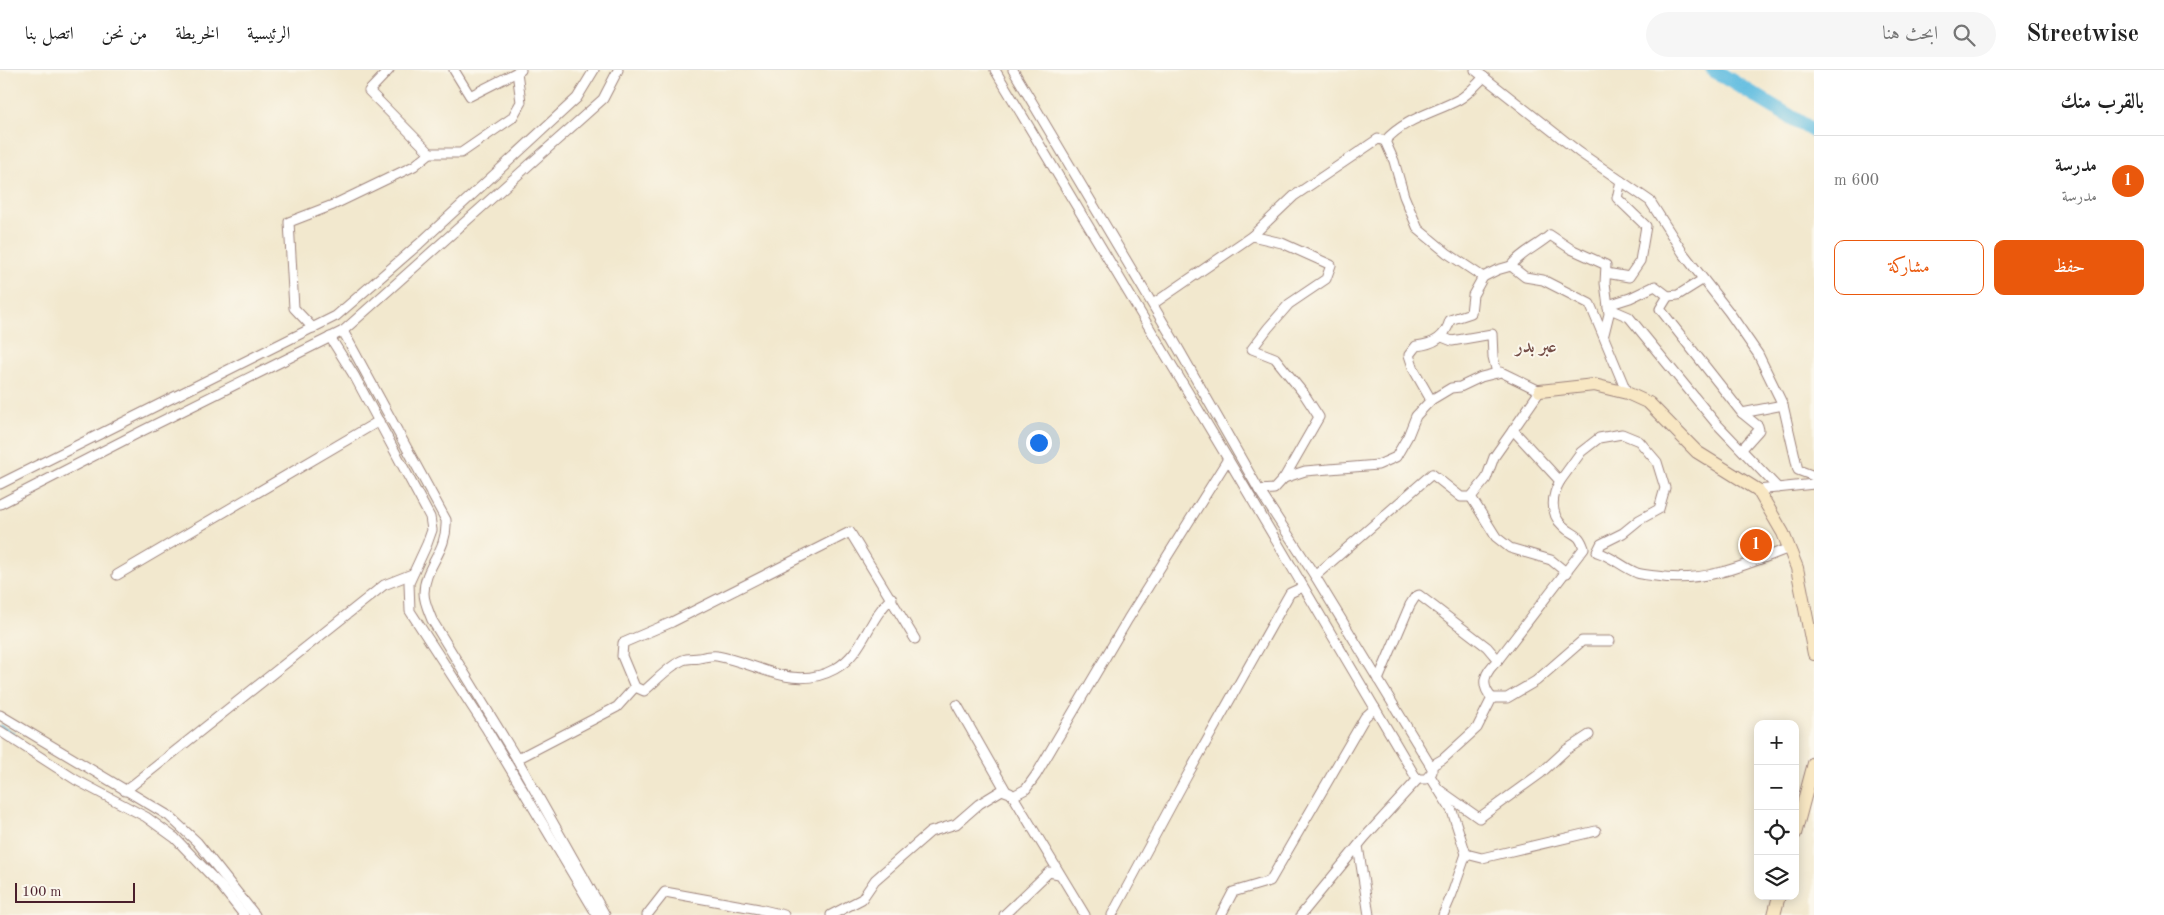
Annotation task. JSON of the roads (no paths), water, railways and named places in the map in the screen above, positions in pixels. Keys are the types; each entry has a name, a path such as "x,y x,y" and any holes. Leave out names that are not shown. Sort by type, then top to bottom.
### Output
{"street":[{"path":"390,70 369,91 430,153"},
{"path":"313,328 294,308 289,222 333,205 414,166 430,153 461,153 512,118 521,102 519,71 470,96 454,70"},
{"path":"0,484 336,316 419,244 577,98 594,70"},
{"path":"0,504 343,331 602,99 618,70"},
{"path":"994,70 1418,779"},
{"path":"1012,70 1153,304 1259,490 1315,576 1431,766 1432,772 1430,776 1452,811 1466,854 1452,894 1442,915"},
{"path":"1476,70 1556,135 1650,201 1682,253 1749,340 1783,405 1798,470 1814,476"},
{"path":"1385,141 1394,130 1460,98 1484,77"},
{"path":"1153,304 1252,236 1294,196 1378,139 1385,141 1394,161 1404,196 1418,229 1447,253 1483,277"},
{"path":"1606,273 1629,277 1640,261 1646,226 1617,198 1621,181"},
{"path":"1431,400 1414,370 1409,355 1416,346 1429,345 1442,337 1450,320 1471,313 1473,295 1483,277 1511,266 1516,258 1536,247 1550,235 1571,249 1606,265 1609,314 1604,334"},
{"path":"1252,236 1282,243 1332,265 1326,279 1289,304 1252,349 1274,358 1304,394 1319,417 1284,478 1274,489 1259,490"},
{"path":"1511,266 1525,277 1543,280 1590,304 1627,393"},
{"path":"1608,306 1655,286 1668,296 1678,296 1702,280"},
{"path":"1668,296 1660,309 1742,413 1758,426 1759,430 1742,449"},
{"path":"1608,306 1629,317 1716,422 1778,488"},
{"path":"343,331 446,520 447,533 443,546 426,579 424,594 432,620 517,759 605,915"},
{"path":"1442,337 1452,341 1492,334 1493,357 1497,373"},
{"path":"330,337 355,376 430,517 432,530 428,544 409,583 410,610 486,728 597,915"},
{"path":"1284,478 1305,471 1378,465 1396,457 1408,436 1416,416 1431,400 1451,388 1460,387 1481,377 1501,372 1540,391 1594,385 1627,393 1649,403 1697,452 1758,490 1783,533 1797,568 1814,654"},
{"path":"1471,497 1486,479 1494,457 1540,391"},
{"path":"1742,413 1783,405"},
{"path":"117,574 379,420"},
{"path":"1513,430 1560,481"},
{"path":"1610,640 1582,641 1536,680 1508,698 1492,698 1485,691 1483,682 1488,669 1498,660 1542,602 1567,573 1584,548 1580,537 1562,526 1554,512 1553,493 1580,452 1599,438 1622,434 1639,441 1657,462 1665,488 1658,509 1639,520 1623,533 1601,544 1597,552 1610,555 1637,573 1668,578 1696,578 1726,572 1789,548"},
{"path":"831,915 862,899 875,880 930,832 956,824 998,791 1010,793 1026,790 1128,619 1228,459"},
{"path":"1315,576 1432,474 1461,497 1471,497"},
{"path":"1758,490 1814,484"},
{"path":"1471,497 1496,537 1510,548 1551,560 1567,573"},
{"path":"892,598 882,606 863,641 849,660 834,670 812,677 783,677 716,656 684,660 661,675 644,691 635,688 622,656 623,643 672,622 850,532 875,575 892,598 915,638"},
{"path":"125,791 384,585 412,574"},
{"path":"1112,915 1187,776 1290,593 1303,587"},
{"path":"1378,680 1410,604 1415,597 1419,596 1487,647 1498,660"},
{"path":"517,759 617,707 635,688"},
{"path":"1431,766 1443,760 1477,728 1492,698"},
{"path":"957,705 1085,915"},
{"path":"1221,915 1233,892 1270,880 1366,717 1376,708"},
{"path":"0,715 169,816 197,842 255,915"},
{"path":"0,732 76,780 146,817 175,838 221,886 244,915"},
{"path":"1438,789 1479,818 1541,773 1566,750 1589,735"},
{"path":"1799,819 1814,763"},
{"path":"1301,915 1358,846 1418,779 1430,776"},
{"path":"1466,854 1482,858 1596,832"},
{"path":"1358,846 1369,915"},
{"path":"1004,915 1049,872 1059,874"},
{"path":"647,915 664,892 784,915"},
{"path":"1774,915 1778,900"}],"waterway":[{"path":"1713,70 1814,131"},
{"path":"0,726 13,733"}],"place":[{"name":"مدرسة","path":"1756,545"}],"district":[{"name":"عبر بدر","path":"1536,347"}]}
